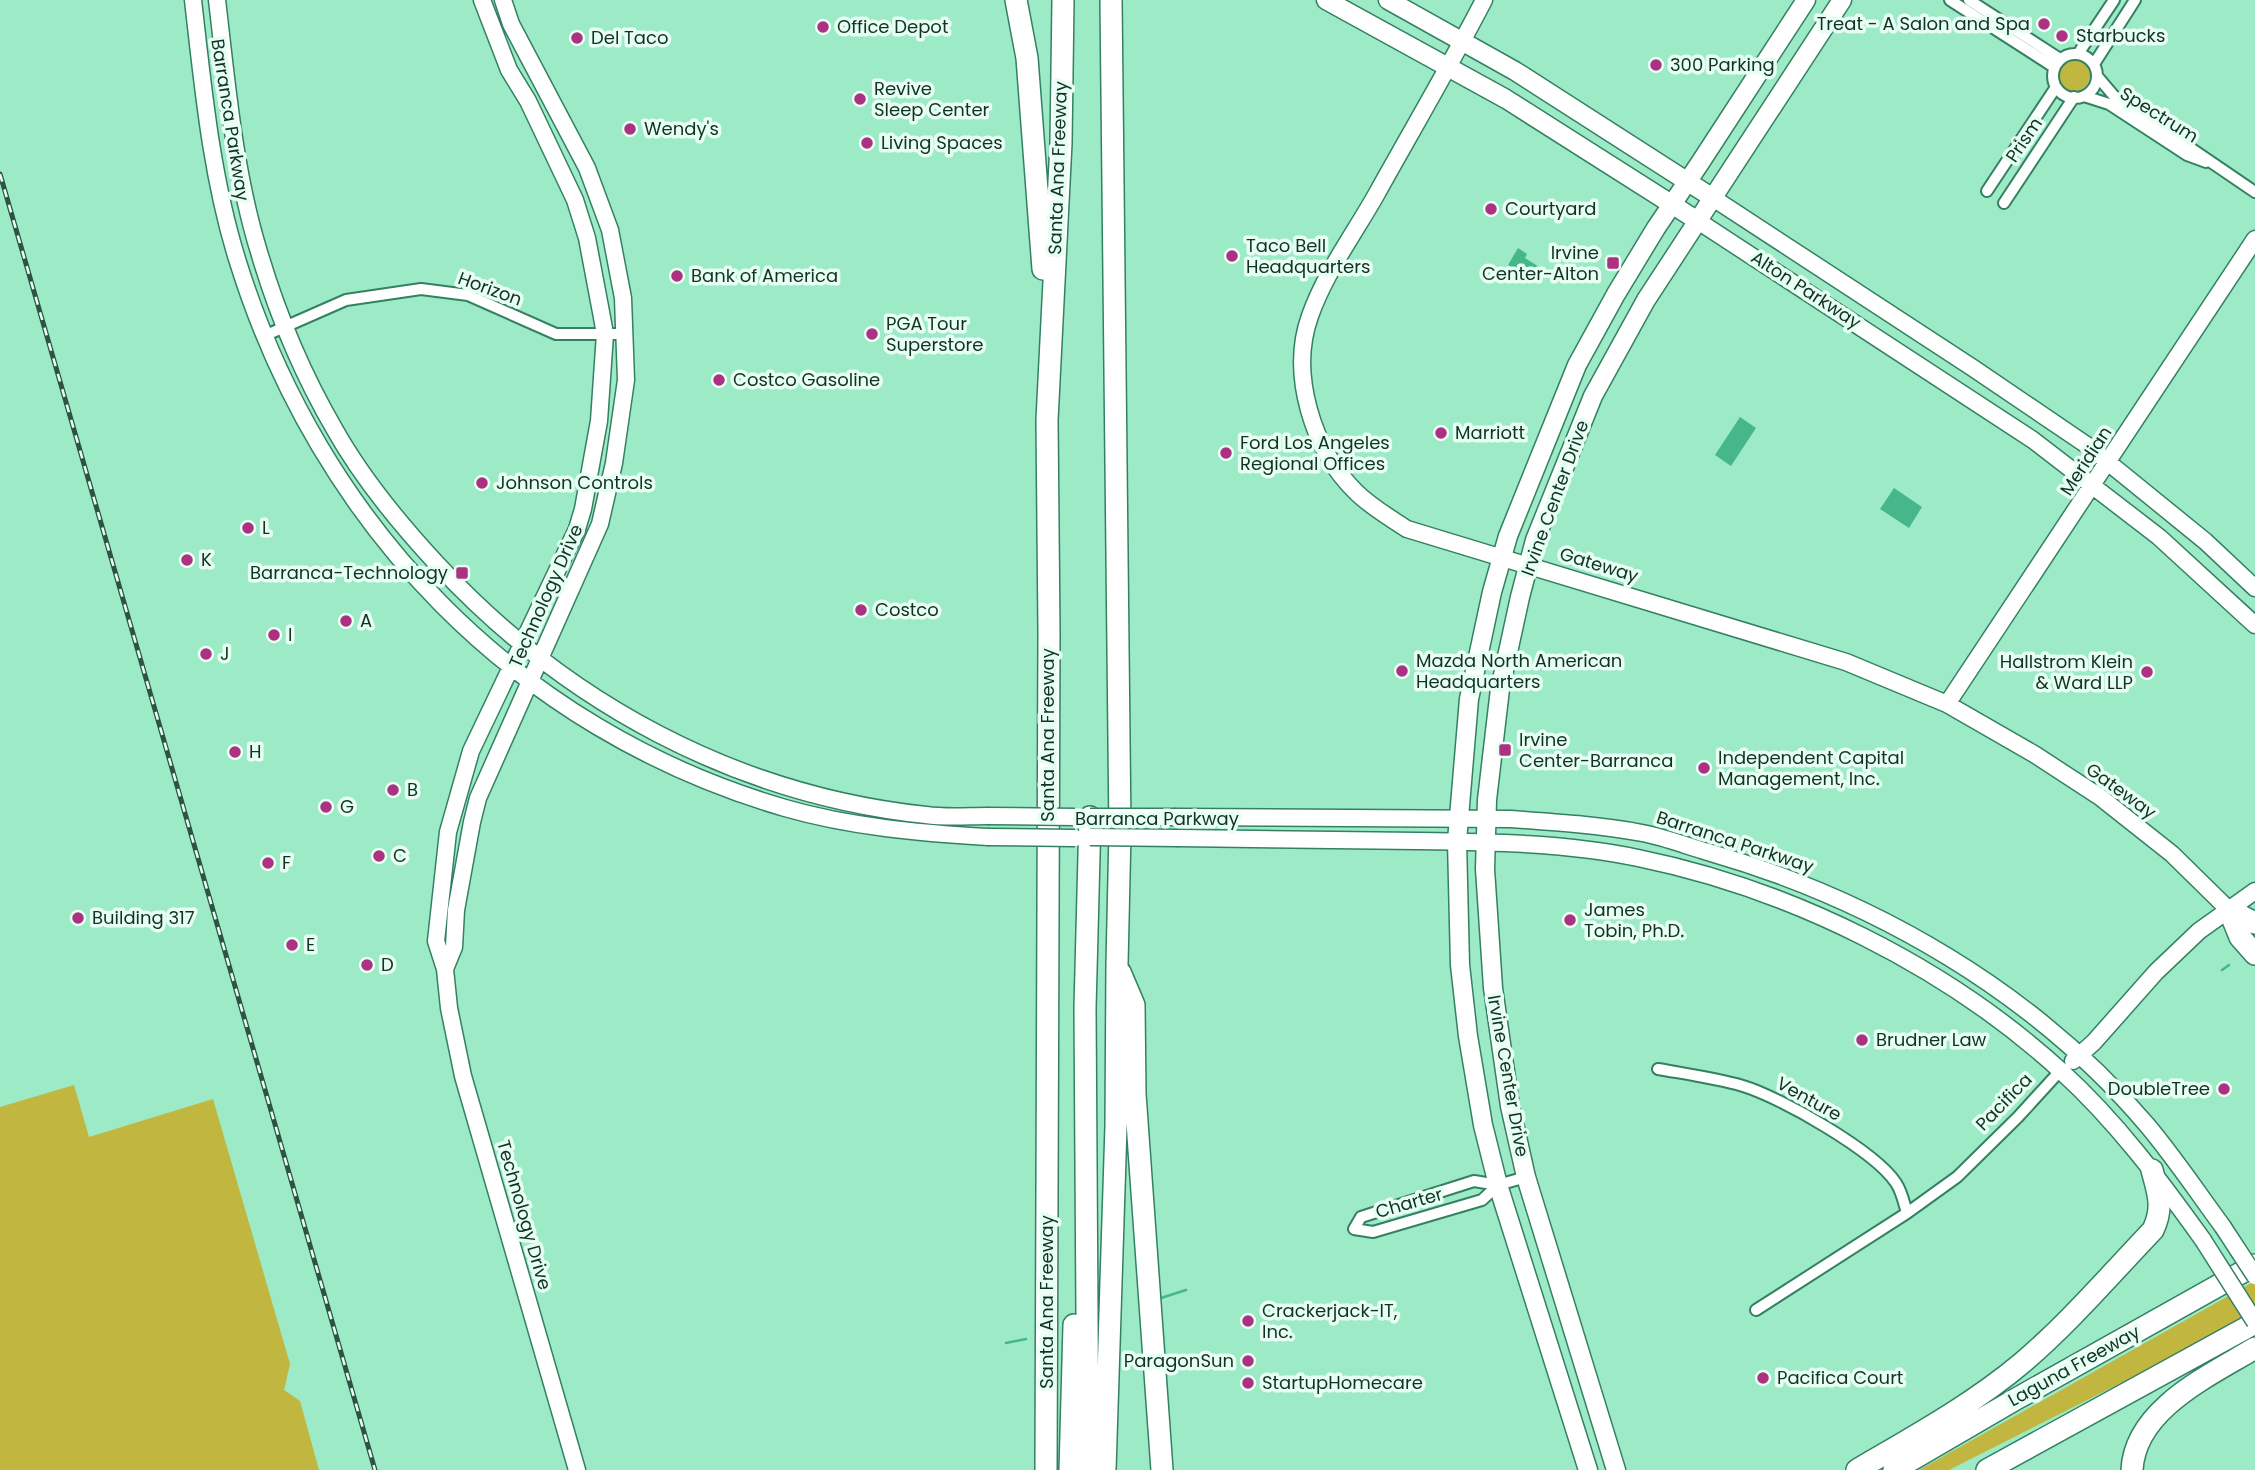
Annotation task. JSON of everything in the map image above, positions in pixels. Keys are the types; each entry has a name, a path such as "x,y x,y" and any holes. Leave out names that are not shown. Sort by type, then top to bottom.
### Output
{"highway":[{"path":"1016,0 1027,58 1044,275 1047,420"},
{"path":"1056,0 1060,148"},
{"name":"Santa Ana Freeway","path":"1046,1470 1049,646 1047,420 1060,148 1063,0"},
{"path":"1105,1470 1116,1126 1120,832 1111,0"},
{"path":"1070,1470 1081,1009 1082,827"},
{"path":"2229,910 2255,923"},
{"path":"2229,910 2240,937 2255,954"},
{"path":"1117,964 1135,1006 1135,1094 1162,1470"},
{"path":"1081,1009 1088,1470"},
{"path":"1857,1470 1950,1415 2021,1364 2052,1336 2153,1230 2160,1216 2160,1203 2152,1170"},
{"path":"2173,1310 2255,1255"},
{"name":"Laguna Freeway","path":"1894,1470 2255,1265"},
{"path":"1987,1470 2255,1322"},
{"path":"2132,1470 2134,1454 2142,1433 2158,1413 2191,1388 2255,1348"}],"main road":[{"name":"Barranca Parkway","path":"193,0 216,178 236,258 264,336 293,401 348,493 389,547 433,597 529,680 619,740 724,787 787,808 869,827 988,837 1176,817 1486,819 1556,822 1643,833 1739,861 1820,890 1901,928 1965,967 2029,1013 2079,1056 2147,1124 2255,1276"},
{"name":"Barranca Parkway","path":"217,0 241,177 258,252 311,386 352,458 401,524 425,551 483,611 583,691 632,721 682,746 790,788 869,807 929,816 989,816 1179,838 1457,841 1552,846 1638,858 1733,883 1814,913 1892,952 1956,991 2060,1071 2152,1170 2203,1240 2255,1322"},
{"name":"Technology Drive","path":"482,0 509,70 528,101 575,200 587,238 605,334 599,421 583,509 575,534 471,751 448,832 436,941 445,969 449,1008 463,1076 577,1470"},
{"name":"Technology Drive","path":"445,969 454,947 457,899 478,798 600,524 614,463 626,380 623,298 610,230 587,168 511,24 503,0"},
{"name":"Alton Parkway","path":"1326,0 1526,111 1988,409 2094,485 2189,563 2255,625"},
{"name":"Alton Parkway","path":"1388,0 1551,93 2034,408 2108,462 2206,541 2255,588"},
{"name":"Gateway","path":"1484,0 1310,313 1303,345 1306,397 1314,427 1331,462 1343,478 1366,501 1407,528 1846,662 1947,704 2100,797 2172,854 2229,910"},
{"name":"Irvine Center Drive","path":"1588,1470 1498,1185 1483,1125 1468,1036 1460,965 1457,841 1469,699 1492,592 1508,536 1577,365 1630,270 1806,0"},
{"name":"Irvine Center Drive","path":"1616,1470 1526,1177 1510,1106 1493,988 1486,883 1486,819 1500,689 1535,540 1593,396 1646,300 1842,0"},
{"name":"Meridian","path":"1947,704 2255,239"},
{"name":"Pacifica","path":"2060,1071 2079,1056 2155,972 2199,931 2255,891"}],"street":[{"path":"1950,0 2057,63"},
{"path":"1969,0 2057,63"},
{"path":"2078,54 2114,0"},
{"path":"2094,64 2135,0"},
{"path":"2078,54 2090,59 2097,76 2093,88 2079,97 2065,95 2056,87 2053,75 2057,63 2066,55 2078,54"},
{"name":"Spectrum","path":"2097,76 2115,96 2255,192"},
{"name":"Prism","path":"1987,191 2056,87"},
{"name":"Prism","path":"2004,203 2079,97"},
{"name":"Spectrum","path":"2079,97 2109,104 2187,155 2215,166"},
{"name":"Horizon","path":"264,336 346,300 421,289 468,295 550,333 625,334"},
{"name":"Venture","path":"1658,1069 1744,1086 1762,1093 1817,1124 1865,1152 1885,1170 1902,1194 1908,1213"},
{"name":"Pacifica","path":"1756,1310 1908,1213 1957,1177 2060,1071"},
{"name":"Charter","path":"1498,1185 1482,1200 1373,1232 1354,1229 1361,1217 1474,1181 1498,1185 1526,1177"}],"shaded area":[{"path":"2074,59 2085,64 2090,75 2085,86 2074,91 2063,86 2058,75 2063,64"},
{"path":"1518,248 1527,254 1525,258 1544,270 1537,282 1508,265"},
{"path":"1740,417 1756,428 1731,466 1715,455"},
{"path":"1894,488 1922,507 1909,528 1880,509"},
{"path":"74,1085 89,1137 213,1099 290,1364 284,1390 300,1401 319,1470 0,1470 0,1107"},
{"path":"2255,1281 2255,1315 1949,1470 1919,1470"}],"waterway":[{"path":"2222,970 2229,965"},
{"path":"1161,1298 1186,1290"},
{"path":"1006,1343 1026,1339"}],"railway":[{"path":"0,174 375,1470"}],"place":[{"name":"Treat - A Salon and Spa","path":"2044,24"},
{"name":"Office Depot","path":"823,27"},
{"name":"Starbucks","path":"2062,36"},
{"name":"Del Taco","path":"577,38"},
{"name":"300 Parking","path":"1656,65"},
{"name":"Revive Sleep Center","path":"860,99"},
{"name":"Wendy's","path":"630,129"},
{"name":"Living Spaces","path":"867,143"},
{"name":"Courtyard","path":"1491,209"},
{"name":"Taco Bell Headquarters","path":"1232,256"},
{"name":"Irvine Center-Alton","path":"1613,263"},
{"name":"Bank of America","path":"677,276"},
{"name":"PGA Tour Superstore","path":"872,334"},
{"name":"Costco Gasoline","path":"719,380"},
{"name":"Marriott","path":"1441,433"},
{"name":"Ford Los Angeles Regional Offices","path":"1226,453"},
{"name":"Johnson Controls","path":"482,483"},
{"name":"L","path":"248,528"},
{"name":"K","path":"187,560"},
{"name":"Barranca-Technology","path":"462,573"},
{"name":"Costco","path":"861,610"},
{"name":"A","path":"346,621"},
{"name":"I","path":"274,635"},
{"name":"J","path":"206,654"},
{"name":"Mazda North American Headquarters","path":"1402,671"},
{"name":"Hallstrom Klein & Ward LLP","path":"2147,672"},
{"name":"Irvine Center-Barranca","path":"1505,750"},
{"name":"H","path":"235,752"},
{"name":"Independent Capital Management, Inc.","path":"1704,768"},
{"name":"B","path":"393,790"},
{"name":"G","path":"326,807"},
{"name":"C","path":"379,856"},
{"name":"F","path":"268,863"},
{"name":"Building 317","path":"78,918"},
{"name":"James Tobin, Ph.D.","path":"1570,920"},
{"name":"E","path":"292,945"},
{"name":"D","path":"367,965"},
{"name":"Brudner Law","path":"1862,1040"},
{"name":"DoubleTree","path":"2224,1089"},
{"name":"Crackerjack-IT, Inc.","path":"1248,1321"},
{"name":"ParagonSun","path":"1248,1361"},
{"name":"Pacifica Court","path":"1763,1378"},
{"name":"StartupHomecare","path":"1248,1383"}]}
